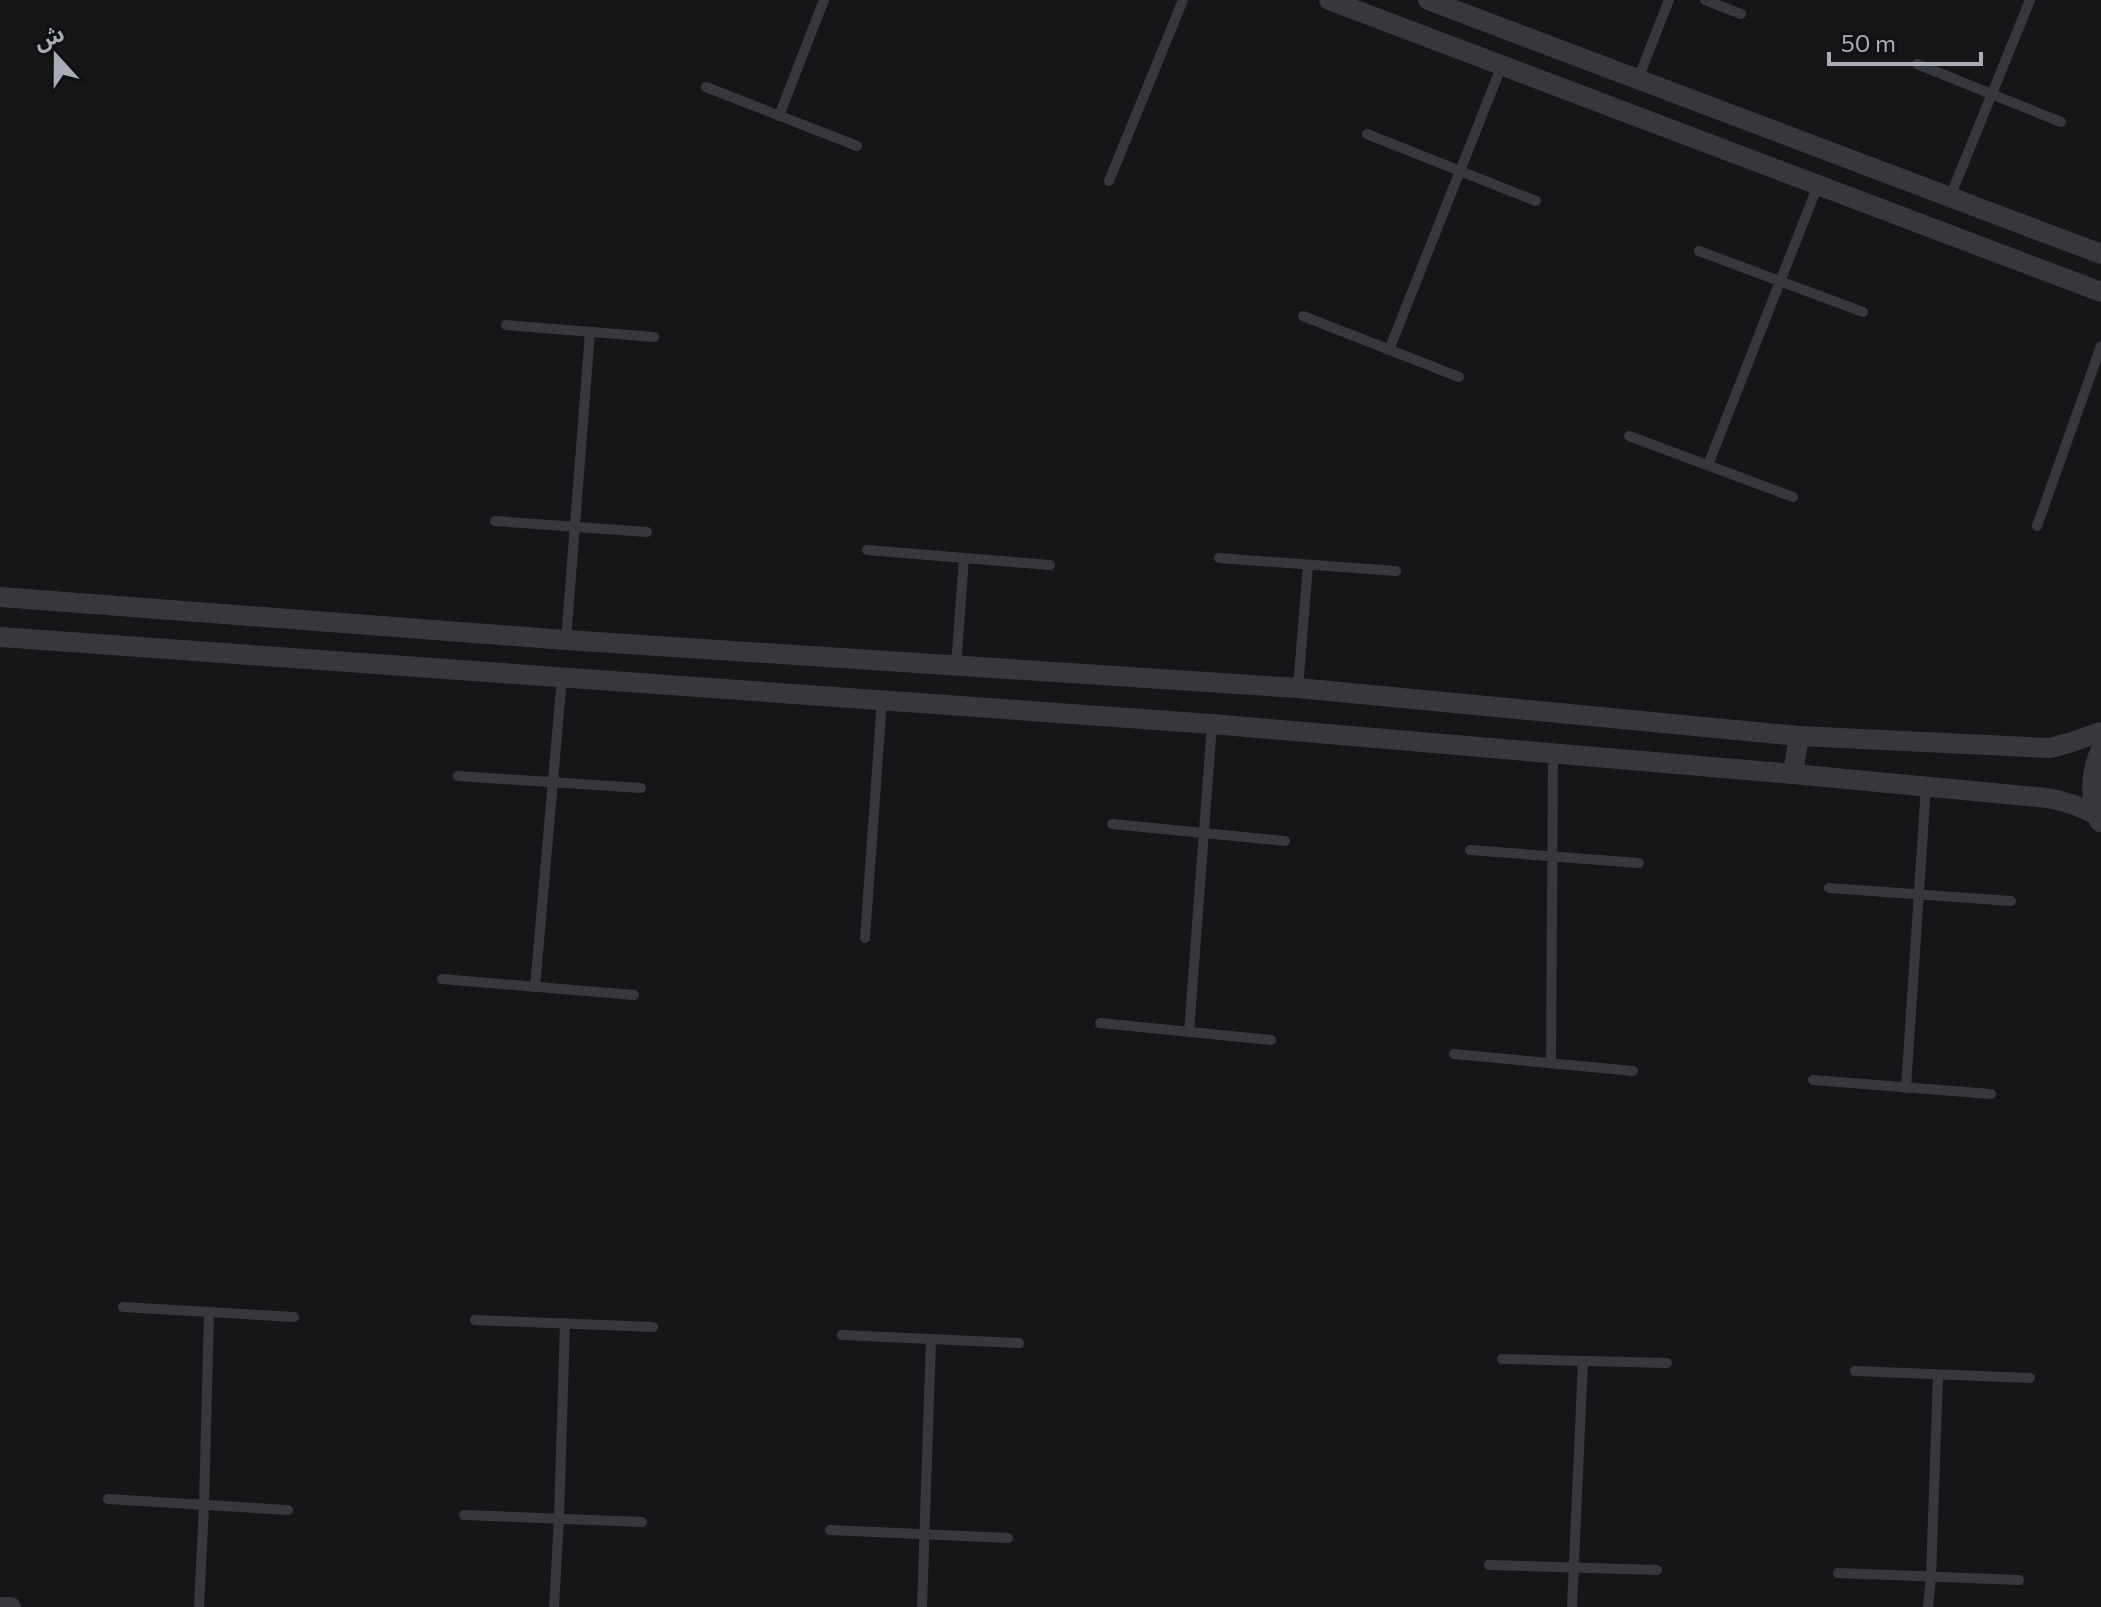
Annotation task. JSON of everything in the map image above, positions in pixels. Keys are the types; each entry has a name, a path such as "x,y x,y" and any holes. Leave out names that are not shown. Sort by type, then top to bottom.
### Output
{"street":[{"path":"1329,0 2101,292"},
{"path":"1428,0 2101,254"},
{"path":"2048,272 2061,239"},
{"path":"0,597 566,640 1298,688 1799,736 2050,748 2101,732"},
{"path":"0,637 1212,724 1793,774 2061,800 2083,808 2099,820"},
{"path":"1793,774 1799,736"},
{"path":"2099,820 2092,797 2092,778 2101,749"},
{"path":"0,1607 11,1607"}],"lane":[{"path":"779,116 824,0"},
{"path":"1109,181 1183,0"},
{"path":"1638,79 1669,0"},
{"path":"1705,0 1741,14"},
{"path":"1950,197 2030,0"},
{"path":"1917,64 2061,122"},
{"path":"1389,350 1502,65"},
{"path":"706,87 857,146"},
{"path":"1367,134 1536,201"},
{"path":"1708,465 1818,185"},
{"path":"1699,251 1863,312"},
{"path":"1303,316 1459,377"},
{"path":"506,325 654,337"},
{"path":"566,640 590,332"},
{"path":"2037,526 2101,346"},
{"path":"1629,436 1793,497"},
{"path":"495,521 647,532"},
{"path":"867,550 1050,565"},
{"path":"956,666 964,558"},
{"path":"1219,558 1396,571"},
{"path":"1298,688 1308,565"},
{"path":"535,987 562,677"},
{"path":"865,938 882,699"},
{"path":"1189,1032 1212,724"},
{"path":"1551,1063 1553,755"},
{"path":"458,776 641,788"},
{"path":"1906,1088 1926,786"},
{"path":"1112,824 1285,841"},
{"path":"1470,850 1639,863"},
{"path":"1829,888 2011,901"},
{"path":"442,979 634,995"},
{"path":"1100,1023 1271,1040"},
{"path":"1454,1054 1633,1071"},
{"path":"1813,1080 1991,1094"},
{"path":"123,1307 294,1317"},
{"path":"199,1607 209,1312"},
{"path":"475,1320 653,1327"},
{"path":"554,1607 565,1323"},
{"path":"842,1335 1019,1343"},
{"path":"922,1607 931,1339"},
{"path":"1502,1359 1667,1363"},
{"path":"1572,1607 1583,1361"},
{"path":"1855,1371 2030,1378"},
{"path":"1928,1607 1938,1375"},
{"path":"108,1499 288,1510"},
{"path":"464,1515 642,1522"},
{"path":"830,1530 1008,1538"},
{"path":"1489,1565 1657,1570"},
{"path":"1838,1573 2019,1580"}]}
